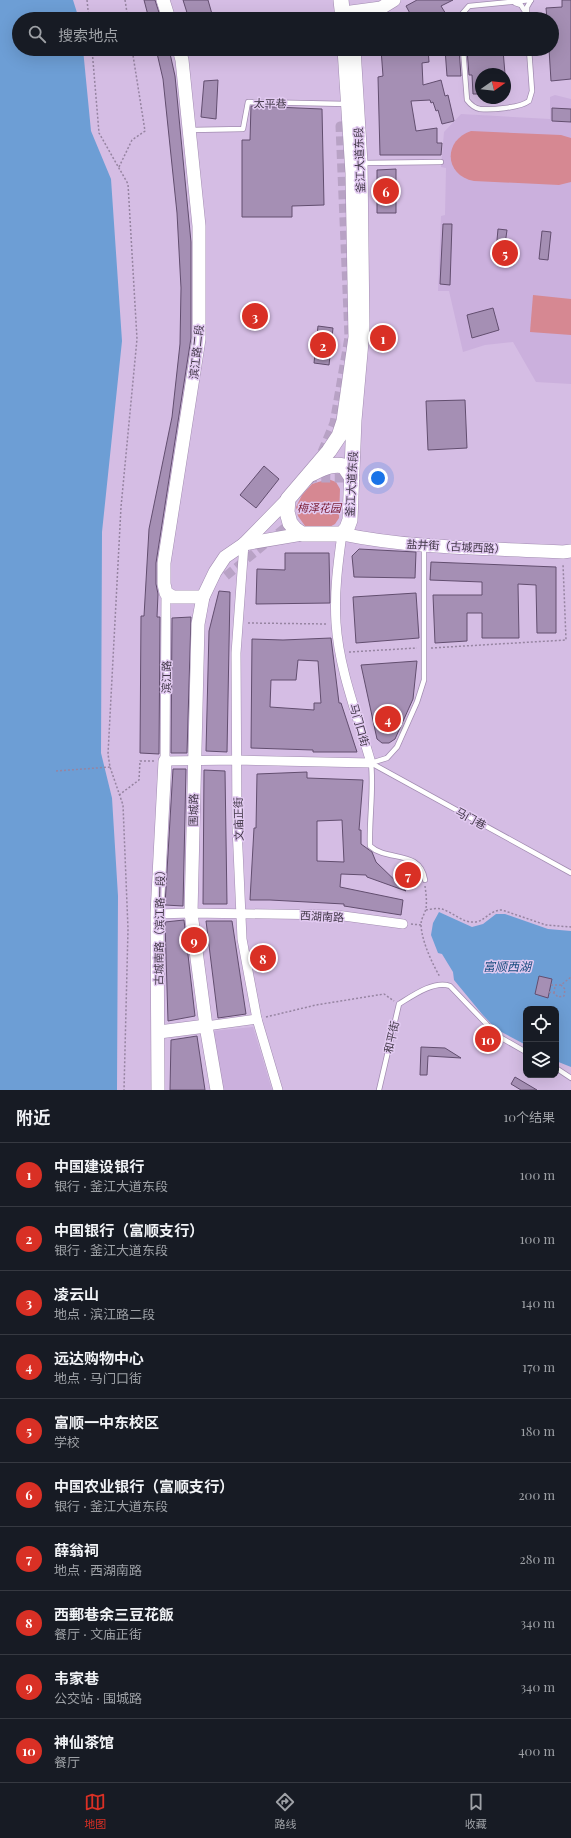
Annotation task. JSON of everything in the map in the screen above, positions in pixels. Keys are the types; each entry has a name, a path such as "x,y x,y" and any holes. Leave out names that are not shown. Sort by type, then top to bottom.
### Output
{"main road":[{"path":"341,0 349,12"},
{"name":"釜江大道东段","path":"288,499 329,451 339,436 342,426 356,337 353,173 345,56"},
{"name":"釜江大道东段","path":"342,534 347,528 350,520 354,420 362,330 360,163 353,56"},
{"path":"307,476 329,466 338,465 344,466 352,478"},
{"path":"288,499 287,512 290,523 302,534 342,534"}],"street":[{"path":"163,0 167,12"},
{"path":"349,12 381,8 394,0"},
{"name":"滨江路二段","path":"166,593 164,584 164,563 199,339 199,226 181,56"},
{"path":"244,544 288,499"},
{"path":"244,544 302,534"},
{"name":"盐井街（古城西路）","path":"342,534 368,539 424,545 567,551"},
{"name":"马门口街","path":"342,534 336,583 336,624 344,669 371,763"},
{"name":"围城路","path":"217,1090 206,1026 191,913 198,624 203,597 215,572 225,557 244,544"},
{"name":"文庙正街","path":"244,544 236,653 237,827 242,939 257,1019 278,1090"},
{"path":"166,593 173,597 203,597"},
{"name":"滨江路","path":"165,761 166,593"},
{"path":"165,761 237,760 371,763"},
{"name":"古城南路（滨江路一段）","path":"158,1090 157,914 165,761"},
{"name":"西湖南路","path":"157,914 241,913 336,915 403,924"},
{"path":"158,1032 257,1019"}],"lane":[{"path":"464,12 469,6 531,0"},
{"path":"526,12 531,0"},
{"path":"513,2 521,5 525,12"},
{"path":"464,56 467,100 470,104 479,109 519,106 529,101 532,91 530,56"},
{"name":"太平巷","path":"189,130 243,129 248,102 348,104"},
{"path":"360,163 441,162"},
{"path":"371,763 387,758 398,747 417,702 424,680 424,545"},
{"name":"马门巷","path":"371,763 571,873"},
{"name":"马门口街","path":"371,763 373,780 369,823 370,846 374,851 398,856 417,864 424,871 425,880"},
{"path":"399,1004 416,993 445,984 450,986 498,1036 523,1050"},
{"name":"和平街","path":"379,1090 399,1004"},
{"path":"559,1070 571,1078"}],"path":[{"path":"87,0 88,12"},
{"path":"125,0 127,12"},
{"path":"93,56 99,133 128,184 137,339 121,507 108,754 110,767 122,805 128,929 124,1090"},
{"path":"118,167 132,140 145,131 133,56"},
{"path":"341,652 566,640 567,551"},
{"path":"238,624 336,624"},
{"path":"119,795 139,780 140,762 165,761"},
{"path":"56,770 110,767"},
{"path":"425,880 426,910"},
{"path":"445,984 435,968 424,938 421,925 422,914 426,910 440,909 468,922 475,922 483,920 494,910 502,910 546,925 571,927"},
{"path":"551,985 561,985 571,977"},
{"path":"549,992 554,993 558,997 564,996 565,989 561,985"},
{"path":"554,993 555,986"},
{"path":"257,1019 316,1004 384,994 399,1004"}],"shaded area":[{"path":"555,95 571,99 571,384 536,382 513,342 485,345 463,352 449,291 438,291 441,216 445,215 446,168 441,167 444,132 461,114 550,119 550,97"},
{"path":"253,1027 272,1090 223,1090 212,1031"}],"green space":[{"path":"471,131 561,135 571,138 571,182 559,185 474,181 464,178 453,166 451,158 452,150 455,142"},
{"path":"533,295 571,299 571,335 530,332"},
{"name":"梅泽花园","path":"328,479 336,482 340,489 339,518 335,524 326,529 305,526 298,516 296,507 302,495 312,484"}],"water":[{"path":"0,0 73,0 77,12 12,12 12,56 84,56 91,131 111,179 122,341 102,532 101,753 112,798 118,896 117,1090 0,1090"},
{"name":"富顺西湖","path":"439,912 472,927 483,924 496,914 505,914 548,929 571,931 571,1067 559,1062 559,1006 523,1006 523,1043 496,1029 454,980 453,972 442,954 438,953 431,935 433,923"}],"building":[{"path":"144,0 155,0 159,12 147,12"},
{"path":"183,0 208,0 211,12 187,12"},
{"path":"417,0 453,0 441,6 445,12 409,12 406,6"},
{"path":"562,0 571,0 571,79 551,81 549,56 559,56 559,12 546,12 546,8 562,7"},
{"path":"158,56 171,56 175,76 191,242 191,338 156,563 156,584 158,594 157,617 160,617 159,754 140,753 141,616 144,616 149,529 172,417 180,344 181,288 177,213 163,79"},
{"path":"382,56 429,56 429,62 422,63 423,85 441,80 445,96 448,95 454,121 442,124 438,110 436,111 433,102 431,103 430,100 411,101 416,131 437,128 437,143 442,143 441,155 380,155 378,77 383,76"},
{"path":"446,56 460,56 461,76 447,76"},
{"path":"468,56 504,56 504,68 475,68 475,94 473,94 472,75 469,75"},
{"path":"218,80 216,119 201,117 204,81"},
{"path":"251,106 322,109 324,205 292,206 292,217 242,217 242,140 250,140"},
{"path":"552,108 571,109 571,122 552,121"},
{"path":"396,169 396,213 377,213 377,170"},
{"path":"443,224 452,224 450,285 440,284"},
{"path":"498,229 507,230 504,252 496,251"},
{"path":"542,231 551,232 548,260 539,259"},
{"path":"493,308 499,330 472,338 467,315"},
{"path":"318,326 333,328 329,365 314,363"},
{"path":"465,400 467,448 428,450 426,401"},
{"path":"264,466 279,479 256,508 240,495"},
{"path":"359,549 416,552 415,578 354,577 352,556"},
{"path":"285,553 329,553 330,603 256,604 257,569 285,570"},
{"path":"431,562 556,567 556,633 537,633 536,585 518,584 519,638 482,638 482,613 467,613 467,641 435,643 433,595 482,595 482,582 430,580"},
{"path":"219,591 230,592 227,752 206,751 209,631"},
{"path":"416,593 419,638 356,643 353,597"},
{"path":"191,617 187,753 171,753 172,618"},
{"path":"331,638 339,703 341,703 357,752 313,752 313,750 251,748 252,639 283,640","holes":["298,660 318,661 321,703 314,703 314,710 270,707 271,680 296,680"]},
{"path":"417,661 413,699 395,739 389,743 382,743 377,739 361,665"},
{"path":"173,769 186,769 183,906 165,905"},
{"path":"204,770 225,771 227,904 203,904"},
{"path":"307,772 307,778 363,780 359,830 361,830 361,844 372,852 376,862 406,891 367,877 366,875 341,874 340,887 403,900 401,915 344,906 344,904 250,900 254,828 256,828 257,774","holes":["342,820 344,862 317,861 317,821"]},
{"path":"184,920 195,1016 168,1021 165,922"},
{"path":"206,921 232,921 246,1014 218,1018"},
{"path":"539,976 552,979 548,998 535,994"},
{"path":"197,1036 205,1090 170,1090 171,1040"},
{"path":"421,1047 445,1048 461,1058 428,1056 427,1075 420,1075"},
{"path":"515,1077 537,1090 521,1090 511,1084"}],"tunnel":[{"path":"322,452 334,423 349,337 340,126 354,125"},
{"path":"309,481 312,478 346,478"},
{"path":"226,576 293,521"}],"place":[{"name":"中国农业银行（富顺支行）","path":"386,191"},
{"name":"富顺一中东校区","path":"505,253"},
{"name":"凌云山","path":"255,316"},
{"name":"中国建设银行","path":"383,338"},
{"name":"中国银行（富顺支行）","path":"323,345"},
{"name":"远达购物中心","path":"388,719"},
{"name":"薛翁祠","path":"408,875"},
{"name":"韦家巷","path":"194,940"},
{"name":"西郵巷余三豆花飯","path":"263,958"},
{"name":"神仙茶馆","path":"488,1039"}]}
